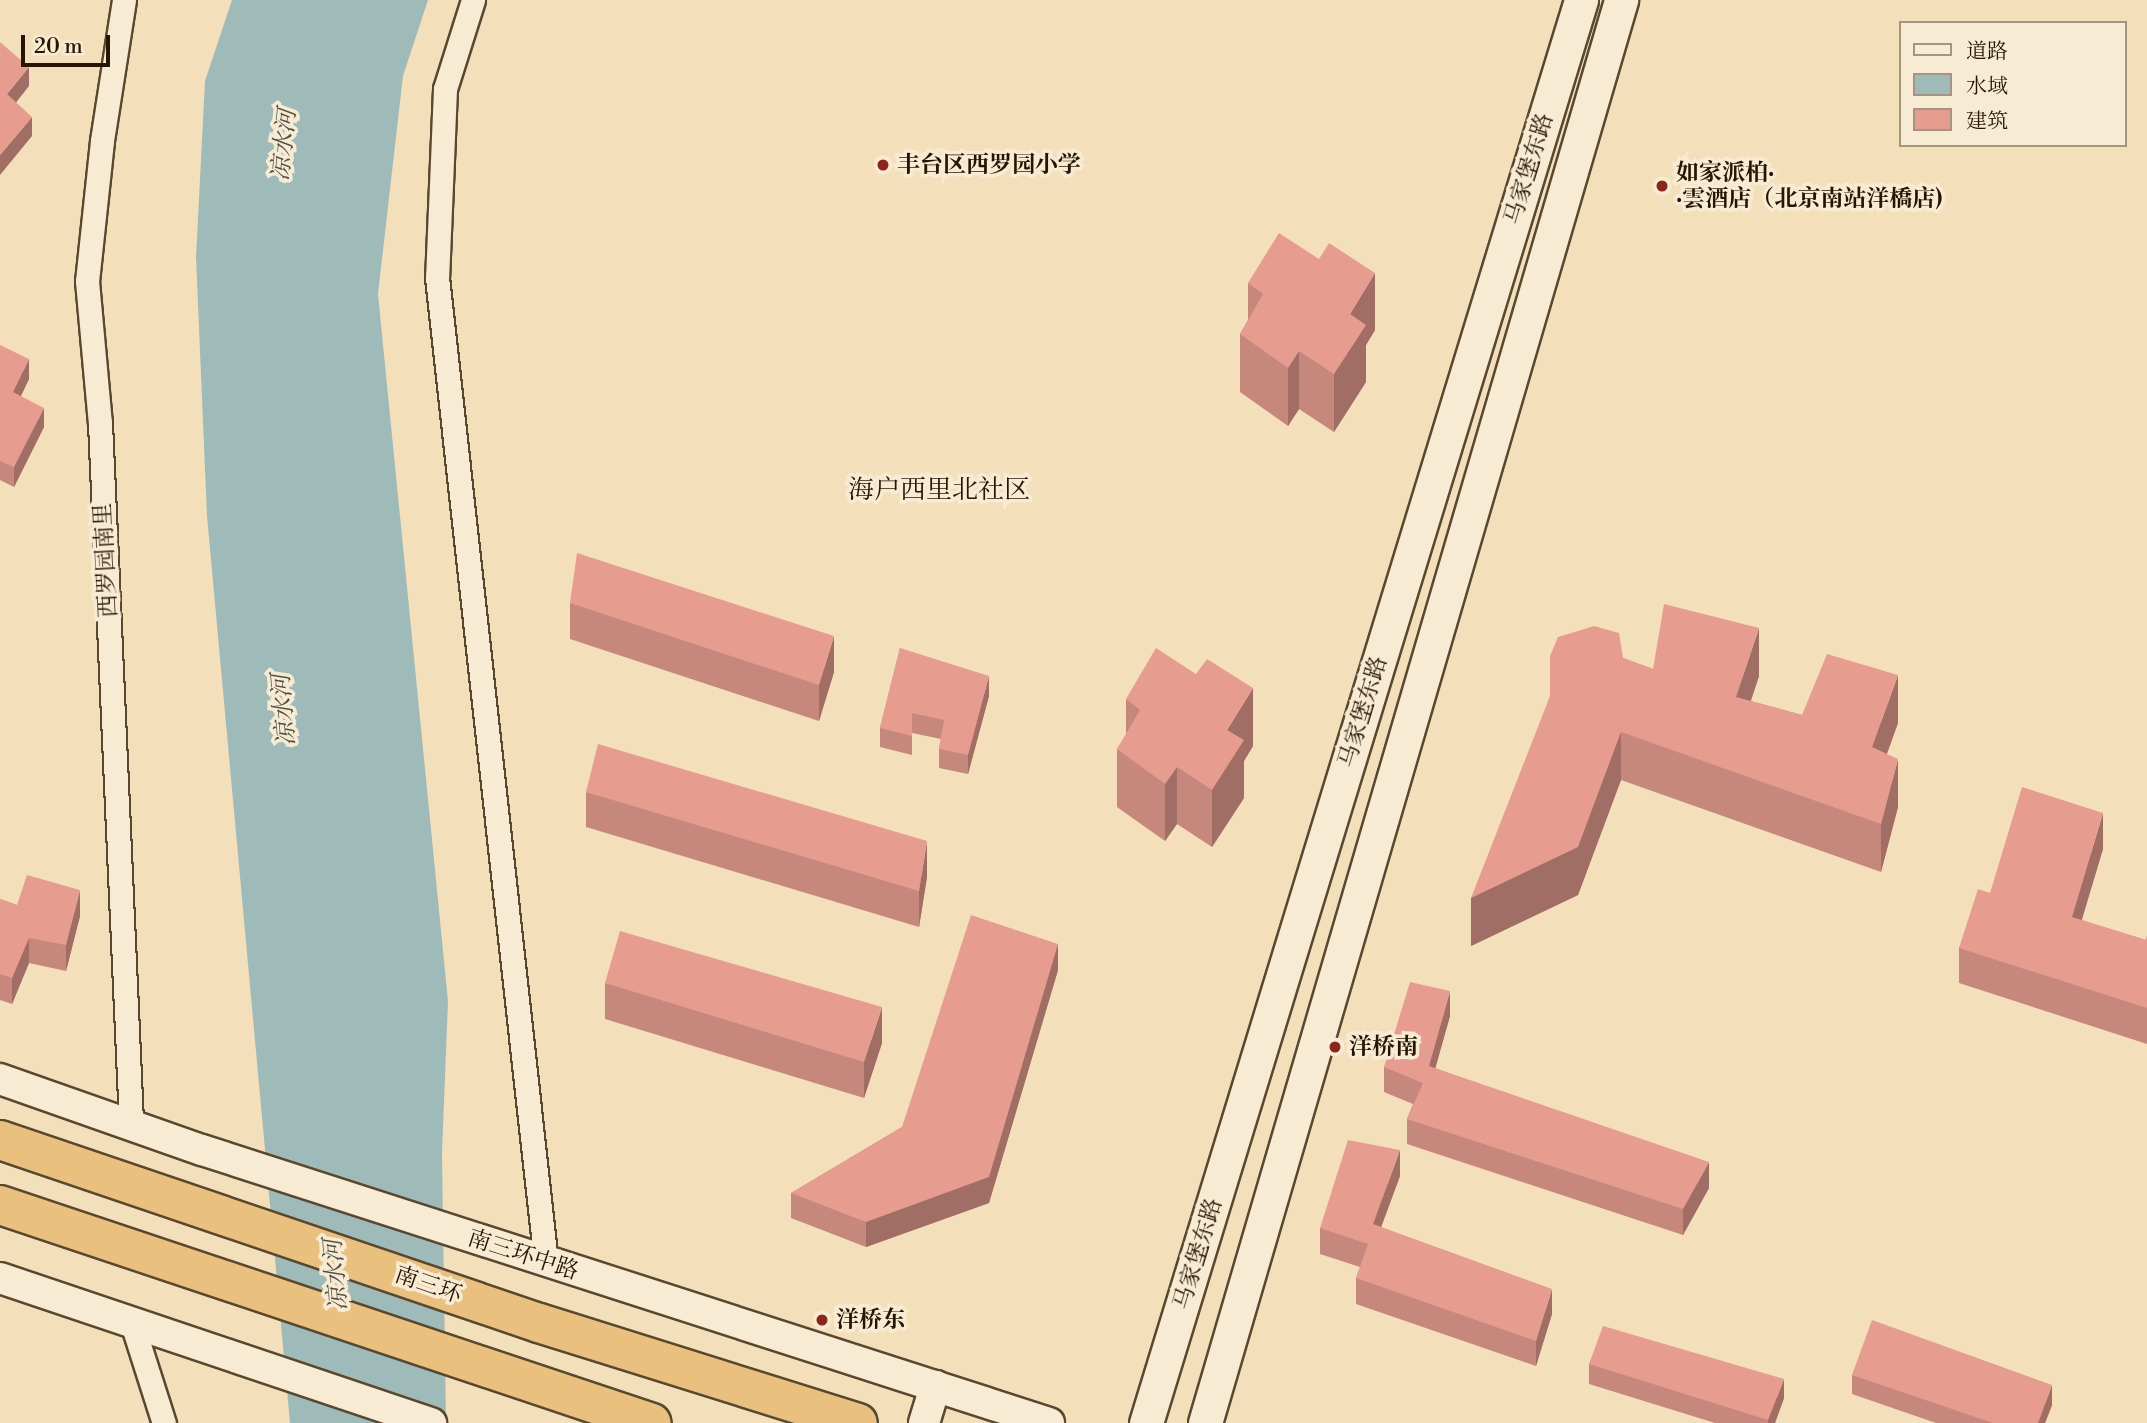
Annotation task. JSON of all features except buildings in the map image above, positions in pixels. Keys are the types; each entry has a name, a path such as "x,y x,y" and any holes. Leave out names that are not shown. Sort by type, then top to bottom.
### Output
{"highway":[{"name":"南三环","path":"0,1140 538,1323 858,1423"},
{"path":"0,1205 522,1382 652,1423"}],"main road":[{"name":"马家堡东路","path":"1146,1423 1581,0"},
{"name":"马家堡东路","path":"1205,1423 1621,0"}],"street":[{"name":"西罗园南里","path":"124,0 102,141 87,281 100,422 131,1123"},
{"path":"474,0 444,89 437,277 546,1262"},
{"name":"南三环中路","path":"0,1079 202,1150 1049,1423"},
{"path":"0,1278 431,1423"},
{"path":"132,1323 164,1423"},
{"path":"924,1423 935,1386"}],"water":[{"name":"凉水河","path":"232,0 428,0 403,76 378,294 448,1001 442,1153 446,1423 290,1423 207,516 196,257 205,81"}],"place":[{"name":"丰台区西罗园小学","path":"883,165"},
{"name":"如家派柏· ·雲酒店（北京南站洋橋店)","path":"1662,186"},
{"name":"洋桥南","path":"1335,1047"},
{"name":"洋桥东","path":"822,1320"}],"district":[{"name":"海户西里北社区","path":"939,491"}]}
